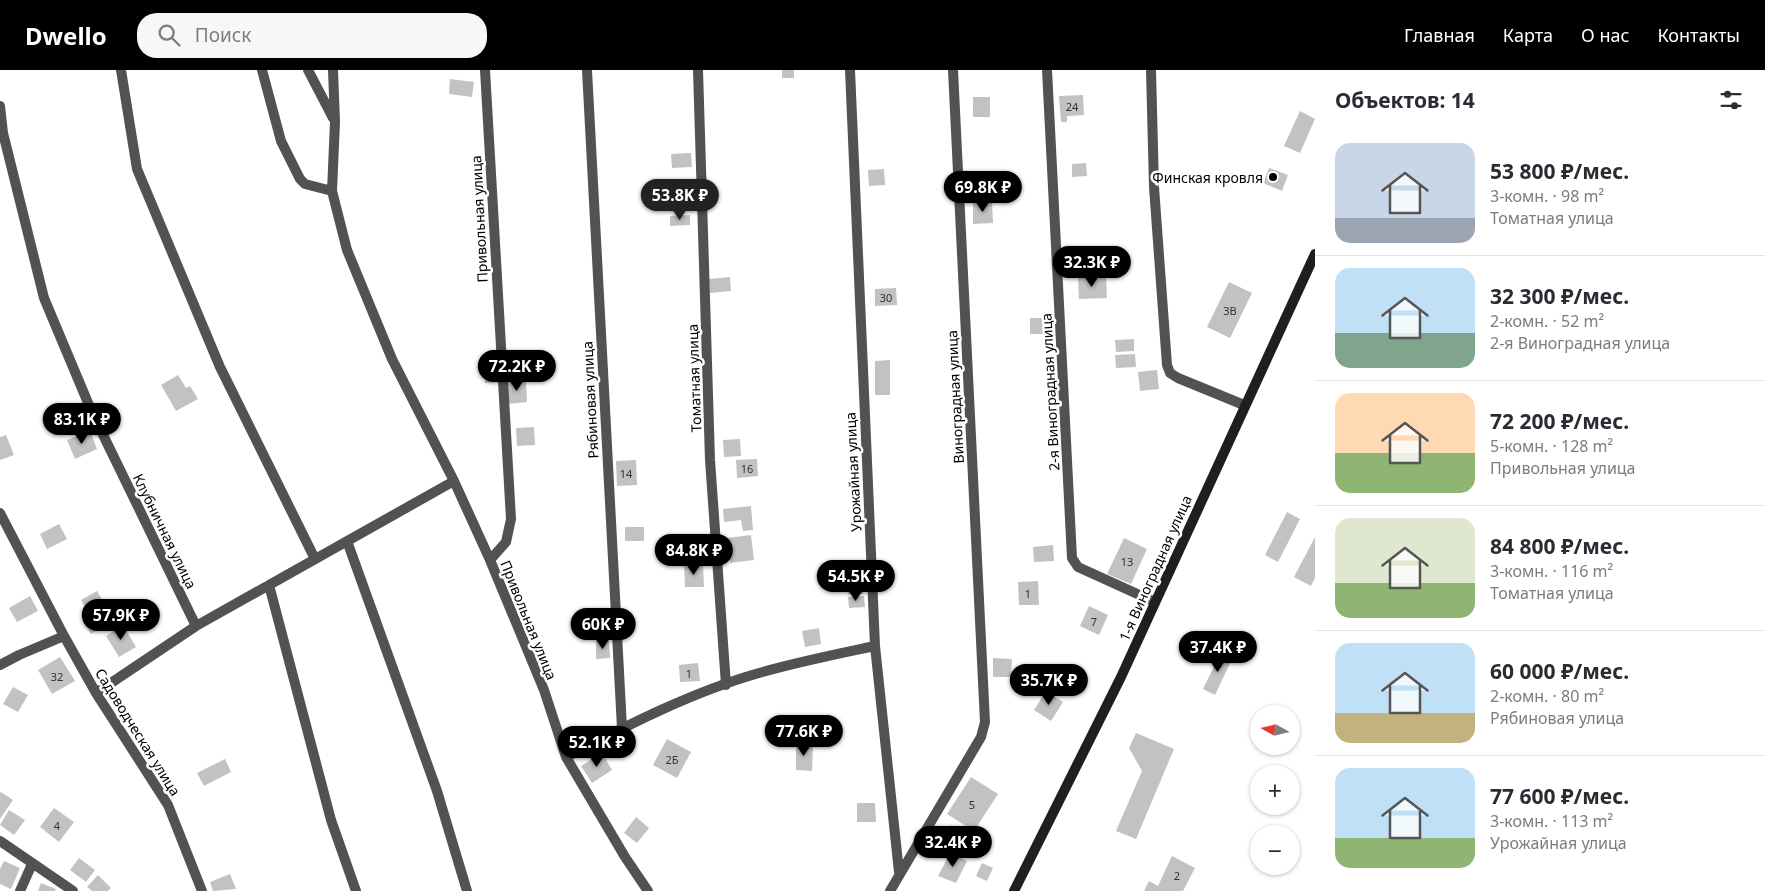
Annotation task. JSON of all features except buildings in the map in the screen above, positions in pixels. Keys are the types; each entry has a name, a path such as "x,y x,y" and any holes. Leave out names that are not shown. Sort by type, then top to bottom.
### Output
{"main road":[{"name":"1-я Виноградная улица","path":"1014,891 1121,677 1244,405 1315,254"}],"street":[{"path":"121,70 137,168 220,367 315,559"},
{"path":"262,70 281,140 300,179 305,184 332,191"},
{"path":"308,70 335,122"},
{"path":"333,70 335,122 332,191 347,250 388,350 454,481 490,560"},
{"name":"Привольная улица","path":"485,70 510,519 506,542 490,560 544,690 566,757 625,857 648,891"},
{"name":"Рябиновая улица","path":"587,70 622,728"},
{"name":"Томатная улица","path":"698,70 710,460 726,685"},
{"name":"Урожайная улица","path":"850,70 875,646 899,872"},
{"name":"Виноградная улица","path":"899,872 980,737 985,722 953,70"},
{"name":"2-я Виноградная улица","path":"1048,70 1072,558 1078,567 1155,602"},
{"path":"1151,70 1154,187 1166,365 1170,373 1178,378 1244,405"},
{"name":"Клубничная улица","path":"0,106 3,133 44,298 91,410 196,626"},
{"path":"96,692 196,626 454,481"},
{"name":"Садоводческая улица","path":"0,513 64,636 96,692 168,805 202,891"},
{"path":"347,541 437,791 467,891"},
{"path":"269,585 330,820 356,891"},
{"path":"0,665 19,654 64,636"},
{"path":"566,757 622,728 758,673 875,646"},
{"path":"0,841 73,891"},
{"path":"20,891 32,864"},
{"path":"890,891 899,872"}],"place":[{"name":"Финская кровля","path":"1273,177"}]}
